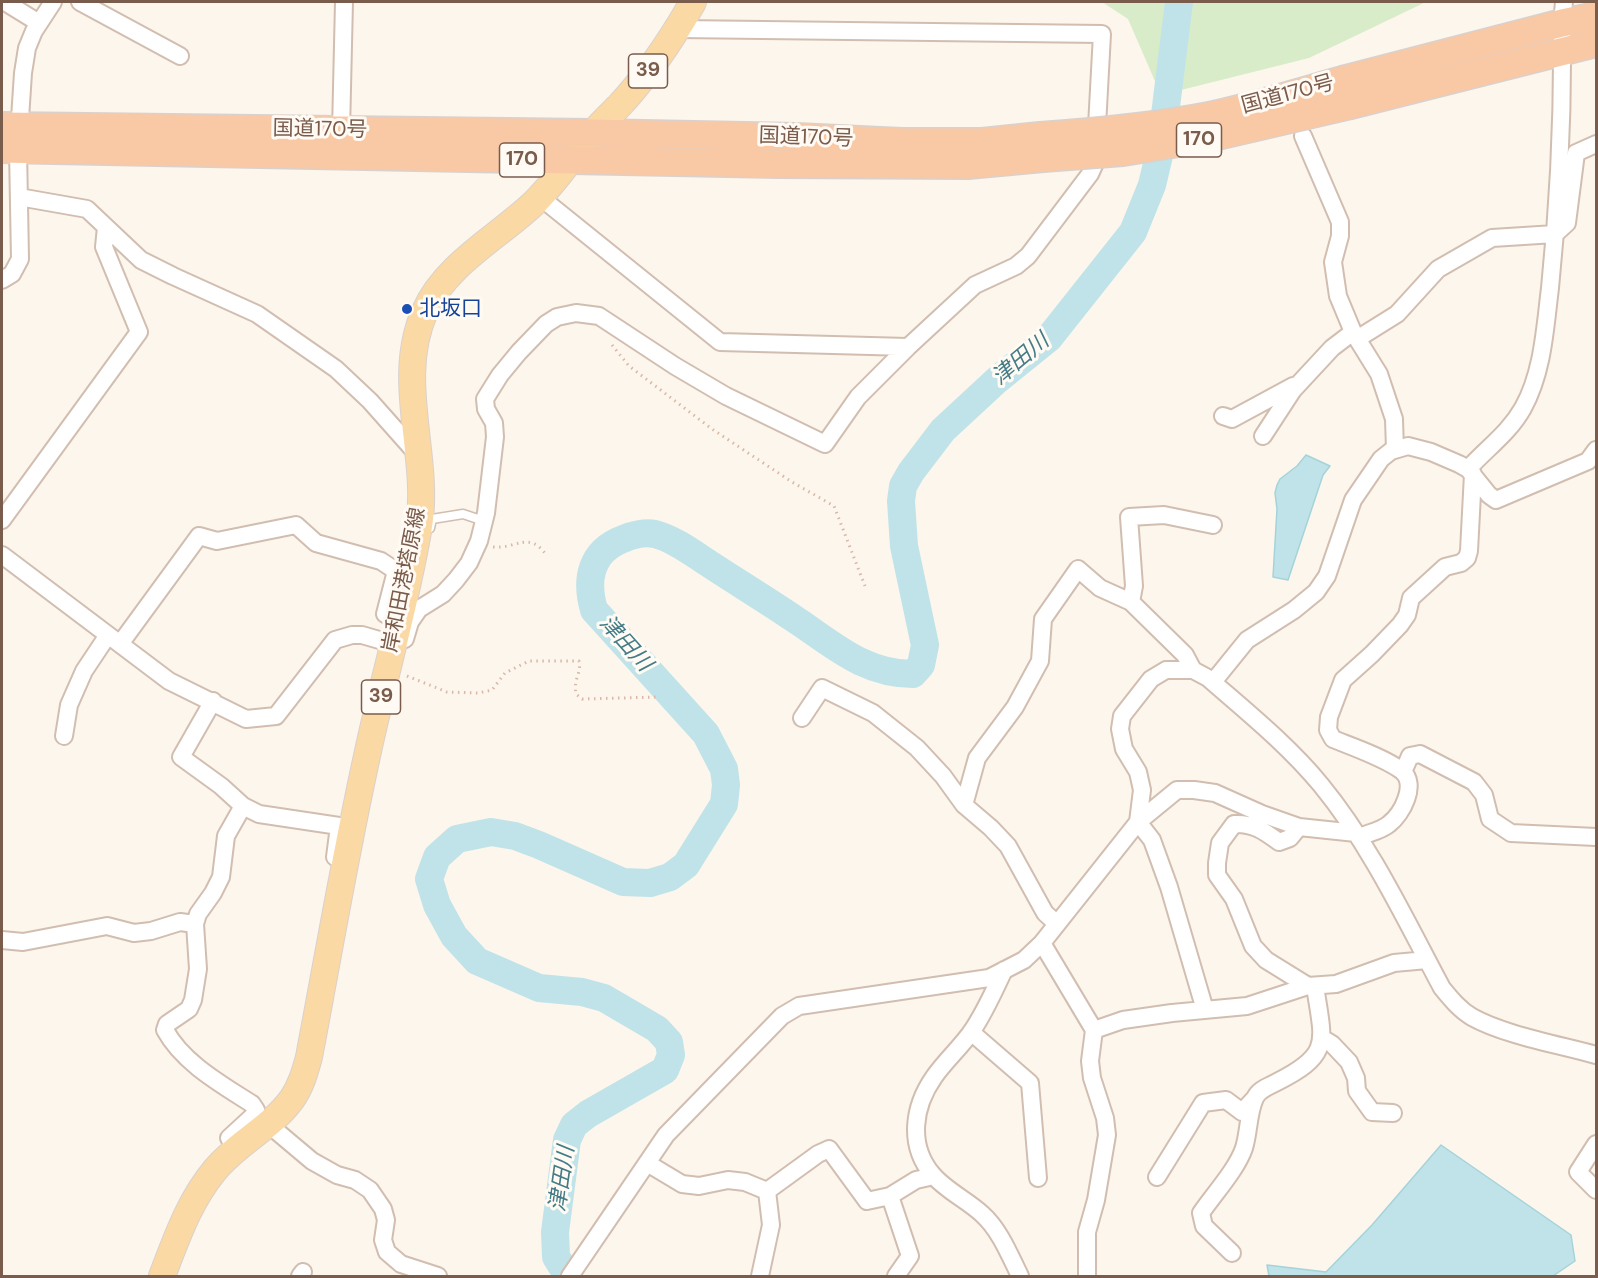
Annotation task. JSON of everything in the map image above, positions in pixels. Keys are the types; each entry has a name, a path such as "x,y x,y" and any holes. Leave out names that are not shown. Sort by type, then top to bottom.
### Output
{"highway":[{"name":"国道170号","path":"1348,92 1563,12 1596,16"},
{"name":"国道170号","path":"10,138 571,161 957,165 1123,129 1207,116 1271,101 1348,92 1596,43"},
{"name":"国道170号","path":"10,138 341,131 592,133 796,137 902,142 982,142 1042,147"}],"main road":[{"name":"岸和田港塔原線","path":"162,1276 191,1207 215,1170 268,1124 292,1099 302,1082 309,1057 367,756 389,673 419,523 420,485 412,354 426,309 435,293 456,269 540,197 592,133 647,73 678,30 693,2"}],"street":[{"path":"5,2 39,23"},
{"path":"2,280 12,274 20,259 19,197 10,138 27,48 39,23 53,2"},
{"path":"80,2 180,56"},
{"path":"341,131 344,2"},
{"path":"570,1276 666,1135 782,1016 799,1006 989,978 1024,960 1042,943 1138,822 1177,790 1215,793 1262,814 1299,827 1357,835 1388,826 1396,817 1409,792 1408,780 1403,772 1333,739 1328,730 1329,717 1343,680 1400,625 1407,615 1411,598 1445,567 1461,563 1467,558 1470,472 1488,447 1503,437 1514,423 1535,380 1544,346 1556,234 1563,12"},
{"path":"389,673 397,666 410,622 420,609 443,594 456,580 469,563 478,544 484,521 495,437 494,423 486,409 485,399 500,375 546,324 557,317 576,313 599,316 726,396 825,444 858,397 908,347 975,285 1016,266 1028,256 1090,174 1095,164 1102,34 678,30"},
{"path":"1303,136 1340,222 1340,236 1333,262 1338,296 1355,335 1379,374 1394,419 1395,450"},
{"path":"1263,436 1293,390 1332,348 1397,314 1438,270 1492,238 1556,234 1567,223 1576,153 1596,144"},
{"path":"19,197 87,209 141,260 257,314 336,369 362,393 418,455"},
{"path":"540,197 720,342 908,347"},
{"path":"2,520 139,332 104,247 106,227"},
{"path":"1223,416 1232,419 1300,383"},
{"path":"1213,682 1247,640 1316,592 1327,576 1353,500 1381,459 1395,450 1408,446 1431,452 1470,472 1496,500 1588,461 1596,450"},
{"path":"1131,603 1134,586 1129,517 1164,515 1213,525"},
{"path":"2,555 114,640 169,681 246,719 276,716 335,640 351,635 396,632 385,614 396,571 381,561 316,543 296,525 217,541 199,536 114,640 84,671 69,705 64,736"},
{"path":"964,806 977,758 1015,707 1040,661 1043,620 1078,569 1100,588 1131,603 1185,655 1193,670 1213,682 1291,752 1321,785 1376,864 1442,988 1454,1003 1472,1017 1507,1030 1596,1055"},
{"path":"1193,670 1166,670 1150,679 1122,717 1120,729 1124,749 1138,772 1142,790 1138,822 1152,840 1169,886 1205,1010"},
{"path":"802,718 822,688 873,713 917,748 943,776 964,806 991,828 1008,846 1045,913 1057,924"},
{"path":"213,701 181,757 221,786 243,806 259,814 339,826 335,857 345,865"},
{"path":"1403,772 1410,756 1420,754 1474,782 1484,795 1490,819 1511,833 1596,837"},
{"path":"237,1149 229,1138 256,1110 252,1104 204,1072 171,1040 165,1030 167,1024 189,1009 194,1000 198,969 195,924 198,914 221,877 226,836 243,806"},
{"path":"1157,1177 1203,1103 1226,1100 1242,1112 1261,1090 1305,1067 1320,1048 1322,1038 1311,986 1266,960 1253,946 1234,898 1217,875 1216,863 1220,843 1234,824 1247,824 1260,828 1279,842 1290,838 1299,827"},
{"path":"2,951 23,942 107,926 134,933 151,931 180,922 195,924"},
{"path":"2,940 23,942"},
{"path":"1042,943 1094,1030 1090,1061 1092,1078 1105,1118 1107,1135 1096,1200 1087,1232 1087,1276"},
{"path":"1094,1030 1123,1020 1247,1006 1311,986 1336,984 1394,963 1427,960"},
{"path":"1004,970 983,1014 934,1077 922,1098 915,1121 915,1141 923,1161 934,1176 985,1216 1004,1244 1020,1276"},
{"path":"971,1032 1030,1083 1038,1178"},
{"path":"1322,1038 1332,1044 1349,1062 1356,1078 1357,1091 1372,1112 1393,1113"},
{"path":"1232,1253 1204,1226 1201,1213 1238,1161 1244,1148 1255,1098"},
{"path":"268,1124 312,1161 337,1175 355,1180 370,1190 383,1209 386,1220 383,1240 387,1252 401,1264 438,1276"},
{"path":"1596,1144 1578,1172 1596,1190"},
{"path":"767,1191 818,1154 829,1149 867,1201 890,1196 916,1180 934,1176"},
{"path":"647,1163 682,1184 699,1186 728,1180 745,1182 767,1191"},
{"path":"760,1276 771,1225 767,1191"},
{"path":"890,1196 910,1256 896,1276"}],"lane":[{"path":"414,551 422,546 432,519 463,514 484,521"}],"path":[{"path":"610,344 629,366 683,408 792,482 834,506 865,586"},
{"path":"478,544 503,548 526,542 540,546 547,556"},
{"path":"389,673 447,692 478,693 492,690 505,673 530,661 579,661 580,667 574,683 576,694 582,699 660,697"}],"green space":[{"path":"1102,2 1426,2 1309,58 1161,95 1128,19"}],"water":[{"path":"1306,455 1330,466 1323,475 1288,580 1273,577 1277,485 1280,479 1297,466"},
{"path":"1441,1145 1571,1235 1575,1261 1553,1276 1269,1276 1267,1265 1326,1272 1372,1225"}],"waterway":[{"name":"津田川","path":"568,1276 556,1257 555,1232 567,1140 574,1125 588,1114 665,1070 671,1055 669,1042 657,1029 604,998 582,992 539,988 477,961 454,936 437,905 429,879 437,857 457,839 491,832 515,836 539,845 623,882 650,883 670,877 686,865 724,804 726,785 724,769 706,734 594,610 590,588 593,567 597,559 612,544 627,538 651,533 677,543 839,649 866,664 896,673 913,674 921,665 925,645 904,546 901,501 903,486 943,430 997,380 1049,338 1133,232 1152,185 1161,147 1179,2"}],"place":[{"name":"北坂口","path":"407,309"}]}
